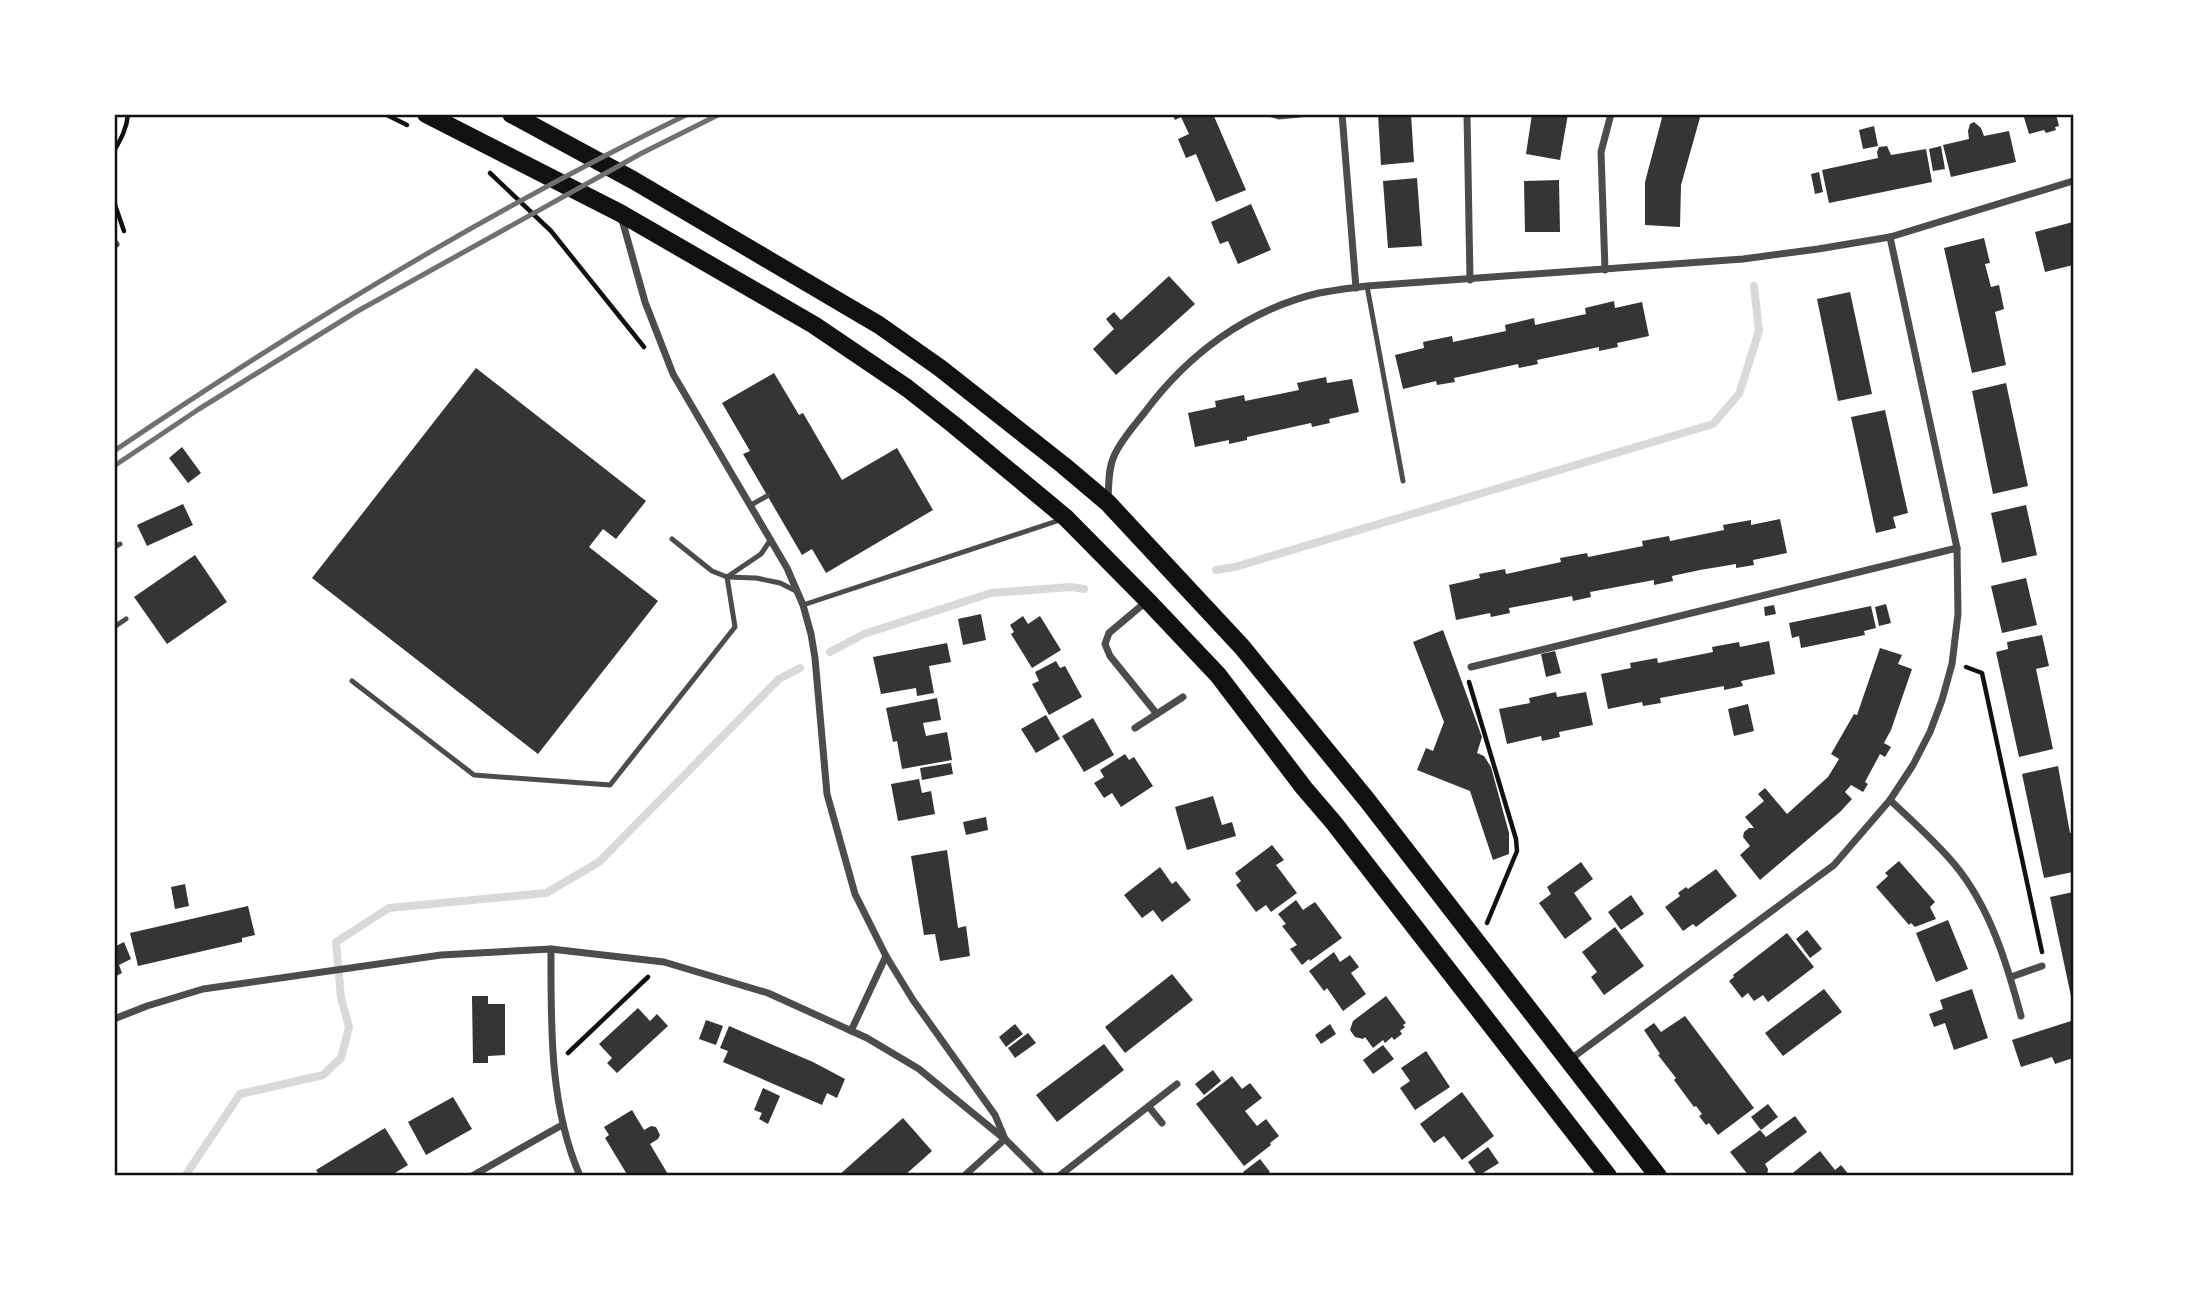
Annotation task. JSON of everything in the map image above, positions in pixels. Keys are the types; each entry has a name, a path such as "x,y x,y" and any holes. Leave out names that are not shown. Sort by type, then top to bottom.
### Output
{"main road":[{"path":"426,114 600,202 814,325 907,388 1066,518 1218,675 1304,789 1334,823 1608,1176"},
{"path":"511,114 633,180 879,325 940,368 1108,503 1242,647 1367,800 1658,1176"}],"street":[{"path":"1272,114 1300,114"},
{"path":"1342,114 1356,288"},
{"path":"1467,114 1470,280"},
{"path":"1605,270 1601,152 1611,114"},
{"path":"1108,503 1113,456 1158,394 1191,360 1227,331 1297,299 1367,286 1743,259 1891,237 2073,181"},
{"path":"620,213 645,302 673,374 771,539 803,605 814,657 827,794 855,894 886,956 921,1011 995,1115 1005,1139"},
{"path":"1567,1061 1834,865 1890,800 1930,732 1952,664 1958,614 1957,548 1891,237"},
{"path":"1471,667 1957,548"},
{"path":"1148,601 1109,633 1105,643 1110,656 1157,714"},
{"path":"1135,728 1183,697"},
{"path":"1890,800 1955,864 1973,889 2011,977 2021,1017"},
{"path":"551,949 554,1067 562,1125 580,1176"},
{"path":"114,1019 203,989 441,955 551,949 664,961 768,993 867,1038 919,1069 1005,1139 1041,1176"},
{"path":"851,1031 886,956"},
{"path":"2011,977 2042,966"},
{"path":"1059,1176 1177,1084"},
{"path":"1149,1107 1162,1123"},
{"path":"472,1176 562,1125"},
{"path":"964,1176 1005,1139"}],"lane":[{"path":"1367,286 1403,481"},
{"path":"751,505 767,496"},
{"path":"803,605 1066,518"},
{"path":"672,539 712,571 727,577 780,583 798,592"},
{"path":"727,577 761,554 771,539"},
{"path":"114,547 120,544"},
{"path":"352,681 474,775 610,785 735,627 727,577"},
{"path":"114,627 126,620"}],"path":[{"path":"114,151 122,137 128,114"},
{"path":"504,185 551,231 646,349"},
{"path":"114,202 126,237 115,245"},
{"path":"1952,664 1982,673 2045,966 2042,966"},
{"path":"1471,667 1465,669 1516,839 1517,851 1479,943"},
{"path":"554,1067 664,961"}],"building":[{"path":"1172,114 1213,114 1246,190 1216,202 1196,154 1186,158 1178,139 1189,134 1181,117 1175,120"},
{"path":"1378,114 1411,114 1414,162 1381,165"},
{"path":"1532,114 1568,114 1560,160 1526,154"},
{"path":"1663,114 1701,114 1681,185 1680,227 1645,225 1645,182"},
{"path":"2023,114 2056,114 2059,126 2046,133 2044,130 2029,134"},
{"path":"1974,122 1981,128 1984,136 2009,131 2016,162 1951,177 1943,145 1969,139 1970,124"},
{"path":"1874,126 1878,146 1863,149 1859,130"},
{"path":"1887,146 1891,155 1926,149 1932,182 1829,203 1822,170 1878,158 1879,147"},
{"path":"1941,146 1945,169 1933,171 1929,149"},
{"path":"1819,172 1823,192 1815,194 1811,174"},
{"path":"1417,178 1422,246 1388,248 1383,181"},
{"path":"1559,180 1560,232 1525,232 1524,181"},
{"path":"1251,204 1271,250 1238,264 1228,241 1220,244 1211,222"},
{"path":"2073,222 2073,265 2045,272 2035,232"},
{"path":"1984,238 1990,263 1985,264 1991,287 1999,285 2004,309 1995,312 2006,365 1972,373 1944,248"},
{"path":"1169,276 1195,304 1116,375 1093,349 1114,329 1106,319 1114,312 1121,320"},
{"path":"1850,292 1872,394 1838,401 1817,299"},
{"path":"1614,301 1615,308 1642,302 1649,336 1617,343 1618,347 1599,351 1599,347 1537,360 1538,364 1519,368 1518,364 1454,378 1455,382 1437,385 1436,381 1403,389 1395,355 1424,348 1423,342 1452,336 1453,342 1506,331 1505,325 1534,318 1535,325 1586,314 1585,308"},
{"path":"476,368 646,501 616,539 603,529 589,547 658,601 538,754 312,578"},
{"path":"774,373 799,415 803,413 842,480 897,448 933,510 826,573 812,549 802,555 743,454 750,451 722,403"},
{"path":"1326,377 1327,383 1352,379 1359,412 1329,419 1330,423 1312,427 1311,423 1247,437 1247,440 1229,444 1229,440 1195,447 1188,413 1216,407 1215,401 1244,395 1245,401 1299,390 1297,383"},
{"path":"2006,383 2028,486 1993,494 1972,391"},
{"path":"1885,410 1908,513 1893,517 1896,528 1876,533 1851,417"},
{"path":"182,447 201,473 188,483 169,458"},
{"path":"183,504 193,525 147,546 137,525"},
{"path":"2026,505 2037,555 2002,563 1991,513"},
{"path":"1780,519 1787,553 1753,560 1754,565 1736,568 1736,564 1700,570 1672,576 1673,581 1654,585 1654,580 1590,592 1591,597 1573,601 1572,596 1509,608 1510,613 1491,617 1490,613 1456,620 1449,585 1480,578 1479,574 1505,569 1506,574 1561,562 1560,558 1587,553 1588,557 1643,546 1642,541 1669,536 1670,541 1724,530 1723,525 1751,520 1751,525"},
{"path":"195,555 227,602 167,644 134,597"},
{"path":"2026,578 2037,625 2002,633 1991,586"},
{"path":"1886,604 1891,623 1879,626 1875,607"},
{"path":"1774,605 1776,614 1765,616 1764,607"},
{"path":"1871,606 1876,628 1864,631 1865,635 1801,648 1799,636 1792,638 1789,623"},
{"path":"981,614 986,640 963,645 958,619"},
{"path":"1023,616 1028,624 1040,616 1061,650 1032,668 1011,634 1014,632 1010,625"},
{"path":"1443,630 1482,737 1477,753 1484,756 1491,767 1509,833 1509,854 1493,860 1470,791 1417,770 1426,748 1433,751 1444,722 1413,642"},
{"path":"2042,635 2049,666 2036,669 2053,749 2019,757 1996,652 2008,649 2007,642"},
{"path":"1769,641 1775,674 1741,681 1743,686 1724,690 1724,686 1660,698 1661,703 1643,706 1642,702 1608,709 1601,674 1631,668 1630,663 1657,658 1658,663 1713,652 1712,647 1739,642 1740,647"},
{"path":"947,643 951,662 929,666 934,693 917,696 916,688 881,694 873,657"},
{"path":"1880,648 1902,655 1898,664 1912,669 1884,743 1891,747 1885,757 1880,754 1865,782 1868,784 1863,792 1851,785 1845,792 1852,799 1840,812 1760,880 1740,855 1750,846 1743,837 1744,832 1754,828 1745,817 1764,801 1758,794 1765,788 1787,814 1828,777 1839,759 1831,754 1854,714 1857,715"},
{"path":"1555,651 1561,673 1546,677 1541,654"},
{"path":"1056,661 1060,668 1065,666 1082,697 1049,715 1032,684 1039,681 1035,672"},
{"path":"1556,692 1557,697 1586,692 1593,725 1559,732 1560,737 1542,741 1541,736 1507,744 1499,709 1530,703 1529,698"},
{"path":"937,698 941,720 923,723 926,736 947,732 952,760 902,769 897,741 893,742 886,708"},
{"path":"1748,704 1754,731 1734,736 1728,709"},
{"path":"1046,715 1060,739 1036,753 1021,729"},
{"path":"1093,718 1114,755 1084,772 1062,736"},
{"path":"1125,754 1129,760 1134,757 1153,786 1121,807 1112,793 1104,798 1094,783 1104,777 1100,770"},
{"path":"951,763 953,774 922,780 920,768"},
{"path":"2058,766 2070,833 2073,832 2073,872 2044,878 2022,774"},
{"path":"919,779 922,793 931,791 935,814 898,821 891,784"},
{"path":"1213,796 1222,825 1232,822 1236,836 1187,850 1175,807"},
{"path":"986,817 988,830 966,835 963,822"},
{"path":"1272,845 1284,860 1276,865 1297,893 1271,912 1266,905 1256,912 1236,885 1241,881 1235,873"},
{"path":"947,850 958,928 966,926 970,956 940,961 935,934 924,935 911,856"},
{"path":"1899,861 1935,902 1930,907 1936,919 1915,927 1911,923 1909,925 1876,887 1888,876 1885,873"},
{"path":"1581,862 1593,879 1574,893 1592,919 1565,939 1539,903 1551,894 1547,887"},
{"path":"1160,867 1172,884 1176,881 1191,900 1162,922 1153,910 1142,918 1124,895"},
{"path":"1716,869 1737,896 1696,927 1693,924 1683,931 1665,907 1680,896 1678,893 1686,887 1688,889"},
{"path":"185,884 189,906 175,909 171,887"},
{"path":"2073,892 2073,1001 2072,1001 2050,897"},
{"path":"1631,895 1644,914 1621,930 1608,912"},
{"path":"1296,900 1303,910 1315,902 1342,938 1302,965 1290,949 1297,945 1282,926 1286,924 1278,914"},
{"path":"248,906 255,935 242,938 242,942 138,966 130,933"},
{"path":"1948,920 1968,969 1936,982 1916,933"},
{"path":"1615,927 1644,966 1604,995 1591,977 1597,972 1582,952"},
{"path":"1807,930 1822,949 1810,958 1796,939"},
{"path":"1787,933 1814,967 1768,1002 1763,995 1754,1001 1748,993 1742,998 1729,981 1733,975"},
{"path":"124,942 131,959 119,965 122,973 114,977 114,947"},
{"path":"1334,952 1340,962 1350,955 1359,967 1351,973 1366,994 1343,1011 1327,988 1324,991 1309,971"},
{"path":"1172,974 1193,1000 1125,1053 1105,1027"},
{"path":"1824,989 1842,1012 1783,1056 1765,1033"},
{"path":"1972,989 1988,1038 1954,1050 1945,1023 1934,1027 1929,1014 1943,1009 1940,1000"},
{"path":"472,996 488,996 488,1004 505,1004 505,1055 488,1056 488,1063 473,1063"},
{"path":"1386,996 1406,1023 1403,1025 1405,1027 1400,1031 1402,1034 1394,1040 1392,1037 1385,1043 1383,1040 1373,1048 1365,1037 1355,1037 1350,1030 1353,1021"},
{"path":"638,1008 650,1021 657,1014 668,1026 617,1073 607,1063 612,1058 599,1044"},
{"path":"1685,1016 1754,1108 1718,1135 1709,1123 1706,1125 1699,1116 1702,1114 1674,1080 1676,1078 1658,1055 1660,1054 1644,1030 1654,1023 1661,1032"},
{"path":"706,1020 723,1026 716,1045 699,1039"},
{"path":"2071,1021 2073,1058 2055,1064 2052,1057 2021,1067 2012,1040"},
{"path":"1015,1024 1023,1034 1006,1047 999,1037"},
{"path":"1330,1024 1336,1034 1321,1044 1315,1035"},
{"path":"729,1026 813,1062 845,1079 837,1098 827,1093 822,1105 723,1062 728,1051 720,1048"},
{"path":"1028,1033 1036,1043 1015,1058 1008,1048"},
{"path":"1104,1044 1124,1070 1057,1122 1036,1095"},
{"path":"1383,1045 1394,1059 1373,1074 1363,1060"},
{"path":"1426,1051 1450,1087 1415,1110 1400,1088 1410,1081 1401,1068"},
{"path":"1213,1070 1221,1081 1204,1095 1195,1084"},
{"path":"1232,1076 1242,1089 1250,1083 1262,1098 1245,1111 1257,1126 1266,1119 1279,1136 1244,1166 1196,1104"},
{"path":"763,1088 780,1096 768,1124 759,1119 762,1113 754,1110"},
{"path":"1462,1092 1494,1136 1462,1160 1444,1136 1434,1143 1420,1124"},
{"path":"453,1097 472,1129 426,1155 408,1122"},
{"path":"1768,1104 1778,1117 1761,1130 1751,1117"},
{"path":"632,1110 644,1130 651,1126 656,1127 660,1135 650,1144 669,1176 628,1176 605,1138 609,1135 604,1127"},
{"path":"1795,1116 1807,1132 1765,1164 1768,1169 1767,1176 1749,1176 1730,1152 1760,1130 1766,1137"},
{"path":"903,1118 932,1151 904,1176 838,1176"},
{"path":"385,1128 408,1165 390,1176 320,1176 316,1170"},
{"path":"1488,1147 1499,1163 1478,1176 1468,1162"},
{"path":"1820,1151 1835,1170 1841,1165 1850,1176 1789,1176"},
{"path":"1260,1159 1270,1172 1264,1176 1246,1176 1243,1172"}],"waterway":[{"path":"1216,570 1235,567 1713,424 1739,394 1759,331 1754,286"},
{"path":"830,652 864,634 991,593 1071,587 1084,589"},
{"path":"185,1176 240,1094 323,1075 341,1058 349,1027 341,998 336,942 389,908 546,893 599,862 779,679 800,668"}],"railway":[{"path":"114,451 395,272 540,190 688,114"},
{"path":"114,466 199,409 356,312 642,153 720,114"}]}
